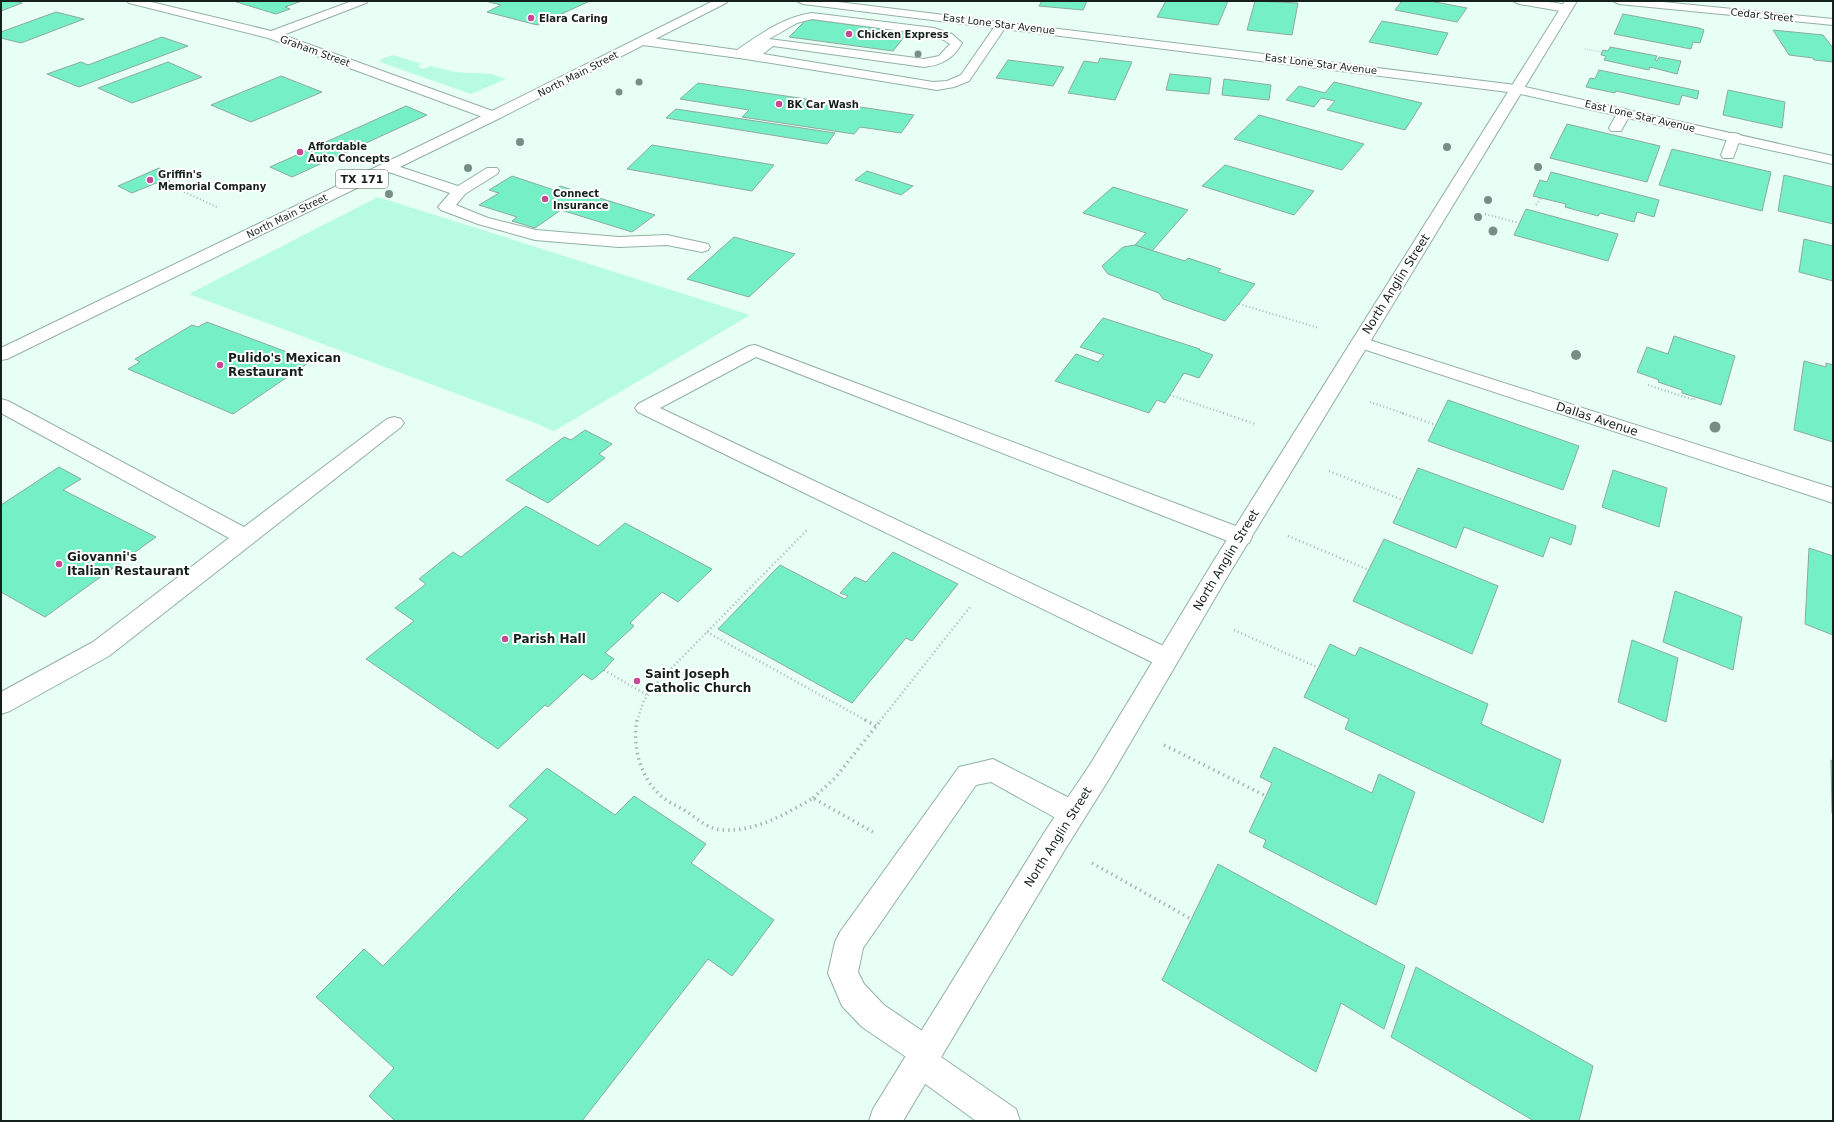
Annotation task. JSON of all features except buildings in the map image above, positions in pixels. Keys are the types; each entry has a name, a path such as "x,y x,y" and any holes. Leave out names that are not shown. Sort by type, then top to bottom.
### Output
{"street":[{"name":"Graham Street","path":"133,1 272,35 493,116"},
{"path":"272,35 362,1"},
{"name":"North Main Street","path":"1,355 493,116 722,1"},
{"name":"East Lone Star Avenue","path":"803,1 1516,89 1833,160"},
{"path":"1519,1 1568,5"},
{"name":"Cedar Street","path":"1619,1 1833,22"},
{"name":"North Anglin Street","path":"885,1121 1166,658 1568,5"},
{"path":"812,16 934,32 948,38 956,44 952,52 946,58 937,62 924,63 771,42 745,56 761,40 801,17 812,16"},
{"path":"643,41 707,48 745,56 933,86 946,86 965,78 1001,25"},
{"path":"1616,128 1624,113"},
{"path":"1728,155 1734,137"},
{"path":"388,166 460,191"},
{"path":"492,172 460,191 446,207 483,221 535,235 619,242 667,240 702,247"},
{"name":"Dallas Avenue","path":"1360,342 1833,496"},
{"path":"1166,658 645,408 755,350 1246,529"},
{"path":"1,405 245,537"},
{"path":"1,704 101,649 394,423"},
{"path":"1004,1121 873,1016 853,995 843,973 850,942 968,775 993,770 1072,813"}],"path":[{"path":"1582,48 1602,52"},
{"path":"165,183 220,209"},
{"path":"1536,205 1541,198"},
{"path":"1238,304 1319,328"},
{"path":"1648,385 1694,400 1695,397"},
{"path":"1332,388 1436,425"},
{"path":"1170,395 1255,424"},
{"path":"1290,456 1403,500"},
{"path":"836,500 657,683 643,700 638,718 636,737 638,758 645,777 658,793 701,822 721,830 748,827 785,815 813,798 830,785 995,576"},
{"path":"1246,529 1369,570"},
{"path":"1195,612 1319,668"},
{"path":"707,632 876,726"},
{"path":"604,670 647,695"},
{"path":"1126,725 1266,796"},
{"path":"813,798 873,832"},
{"path":"1054,842 1191,919"}],"green space":[{"path":"393,55 422,64 417,66 424,69 430,66 455,72 491,74 506,79 471,94 380,62 381,59"},
{"path":"378,197 750,315 554,431 189,294"}],"place":[{"name":"Elara Caring","path":"531,18"},
{"name":"Chicken Express","path":"849,34"},
{"name":"BK Car Wash","path":"779,104"},
{"name":"Affordable Auto Concepts","path":"300,152"},
{"name":"Griffin's Memorial Company","path":"150,180"},
{"name":"Connect Insurance","path":"545,199"},
{"name":"Pulido's Mexican Restaurant","path":"220,365"},
{"name":"Giovanni's Italian Restaurant","path":"59,564"},
{"name":"Parish Hall","path":"505,639"},
{"name":"Saint Joseph Catholic Church","path":"637,681"}]}
